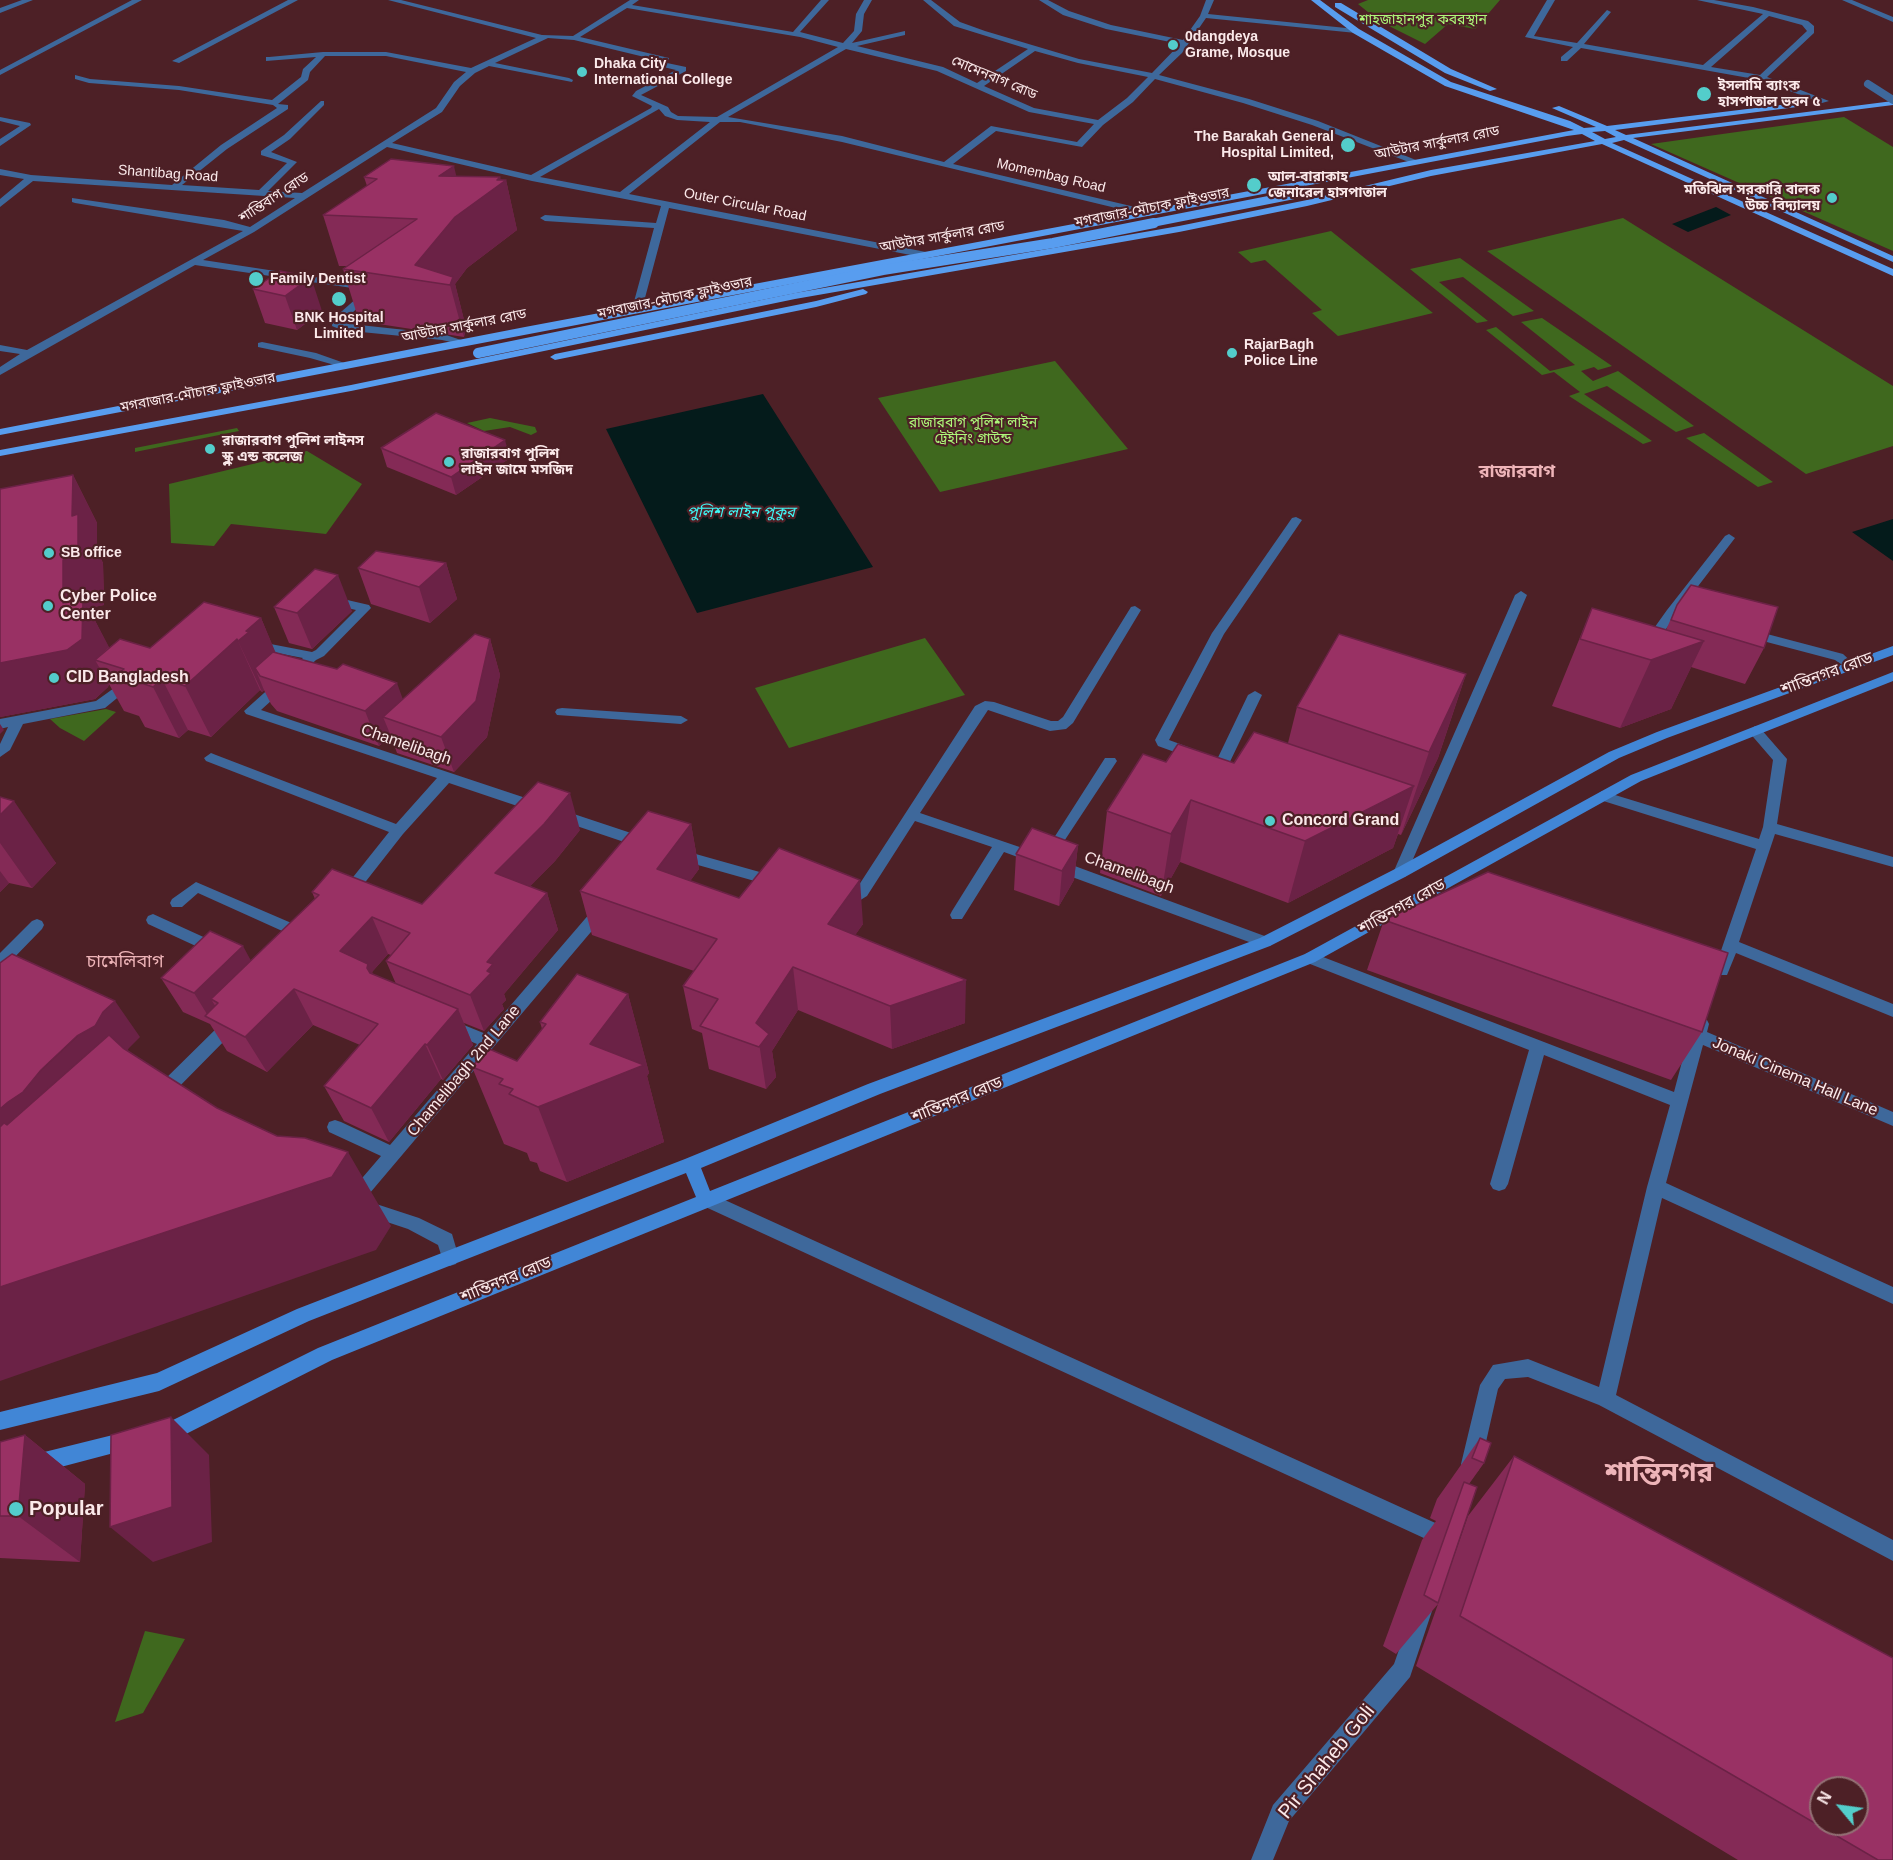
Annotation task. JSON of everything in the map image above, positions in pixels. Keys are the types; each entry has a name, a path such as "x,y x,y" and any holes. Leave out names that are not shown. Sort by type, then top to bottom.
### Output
{"main road":[{"path":"1315,0 1356,31 1448,84 1553,117 1603,142 1893,273"},
{"path":"1330,0 1350,15 1449,71 1488,88 1521,98"},
{"name":"আউটার সার্কুলার রোড","path":"0,432 1583,130 1893,93"},
{"name":"আউটার সার্কুলার রোড","path":"939,271 1179,229 1317,201 1431,173 1624,138 1893,102"},
{"path":"1542,104 1605,127 1624,138 1893,259"},
{"name":"মগবাজার-মৌচাক ফ্লাইওভার","path":"0,447 346,381 883,270 1053,243 1294,195 1330,186 1353,175"},
{"path":"926,255 939,271"},
{"name":"মগবাজার-মৌচাক ফ্লাইওভার","path":"0,453 351,388 726,309 939,271"},
{"name":"আউটার সার্কুলার রোড","path":"0,460 447,379 816,304 914,275"},
{"path":"0,437 381,364 432,348"},
{"name":"শান্তিনগর রোড","path":"0,1421 159,1382 303,1315 691,1164 874,1089 1265,942 1400,873 1614,755 1662,735 1893,650"},
{"name":"শান্তিনগর রোড","path":"0,1473 172,1430 325,1354 705,1199 1310,958 1636,778 1893,676"},
{"path":"691,1164 705,1199"}],"street":[{"path":"0,11 29,0"},
{"path":"0,73 113,11 138,0"},
{"path":"176,61 294,0"},
{"path":"392,0 547,36 574,38 666,60 662,64 683,69 636,96 665,109 668,114 677,118 740,120 842,139 946,165 994,128 1079,145 1100,123 1131,100 1184,43 1204,16 1210,0"},
{"path":"574,38 634,0"},
{"path":"800,35 796,32 825,0"},
{"path":"846,46 858,31 860,14 868,0"},
{"path":"927,0 957,24 1033,49 1153,76 1246,101 1315,123 1417,162"},
{"path":"1043,0 1066,13 1109,27 1184,43"},
{"path":"1551,0 1529,37 1762,78 1825,101"},
{"path":"1701,0 1805,22 1811,31 1762,78"},
{"path":"1846,0 1893,20"},
{"name":"মোমেনবাগ রোড","path":"625,6 800,35 894,56 940,69 1032,110 1100,123"},
{"path":"1564,59 1580,46 1607,12"},
{"path":"1706,67 1767,13"},
{"path":"1204,16 1356,31"},
{"path":"622,195 717,120 846,46 902,33"},
{"name":"শান্তিবাগ রোড","path":"0,372 29,353 251,230 439,110 457,84 472,71 547,36"},
{"path":"978,86 1033,49"},
{"path":"269,59 323,54 387,54 472,71"},
{"path":"78,77 89,81 178,88 274,103 305,78 306,71 323,54"},
{"path":"489,64 569,80"},
{"path":"1868,84 1893,102"},
{"path":"173,188 224,147 285,107 272,105 274,103"},
{"path":"260,194 293,162 264,153 287,137 321,103"},
{"path":"532,178 654,110 657,105"},
{"path":"0,119 27,125 0,143"},
{"path":"384,144 532,178 666,203"},
{"name":"Momembag Road","path":"946,165 1149,213"},
{"name":"Shantibag Road","path":"0,172 31,178 302,196"},
{"path":"0,204 31,178"},
{"path":"75,200 224,223 251,230"},
{"name":"Outer Circular Road","path":"637,309 666,203 926,255"},
{"path":"545,218 659,226"},
{"path":"194,262 371,288 372,290 336,324 341,327 443,337 460,343"},
{"path":"262,345 312,355 345,365"},
{"path":"0,348 29,353"},
{"path":"1222,763 1168,746 1161,740 1218,633 1296,520"},
{"path":"1644,651 1728,538"},
{"path":"1400,873 1404,844 1474,685 1521,595"},
{"path":"239,642 304,653 312,657 320,653 365,608 321,597"},
{"path":"832,897 843,901 854,898 862,892 980,709 985,705 1050,726 1061,726 1068,720 1135,610"},
{"path":"1671,613 1704,622"},
{"path":"1738,631 1839,657 1850,666"},
{"name":"Chamelibagh","path":"312,657 251,711 387,751 445,778 655,851 787,885"},
{"path":"0,724 100,705 138,673"},
{"path":"1226,781 1218,777 1222,763 1256,695"},
{"path":"561,712 681,720"},
{"path":"0,752 5,747 18,720"},
{"path":"1716,985 1770,827 1780,759 1755,731"},
{"path":"211,758 398,830"},
{"path":"1046,862 1110,761"},
{"path":"334,910 380,856 398,830 445,778"},
{"path":"1602,796 1764,846"},
{"name":"Chamelibagh","path":"911,815 1001,845 1265,942"},
{"path":"1770,827 1893,862"},
{"path":"957,915 1001,845"},
{"path":"177,903 196,887 315,933 298,953"},
{"name":"Chamelibagh 2nd Lane","path":"351,1203 609,900"},
{"path":"153,920 226,953"},
{"path":"0,963 37,925"},
{"path":"1731,945 1893,1011"},
{"path":"1310,958 1679,1101"},
{"path":"1606,1399 1656,1187 1697,1035 1709,1005"},
{"path":"160,1101 244,1011"},
{"path":"436,1020 489,1042"},
{"name":"Jonaki Cinema Hall Lane","path":"1697,1035 1893,1119"},
{"path":"1499,1184 1538,1047"},
{"path":"335,1127 393,1154"},
{"path":"1656,1187 1893,1296"},
{"path":"705,1199 1446,1538"},
{"path":"333,1202 351,1203 413,1223 446,1240 450,1258"},
{"path":"1467,1482 1489,1385 1500,1371 1528,1368 1606,1399 1893,1551"},
{"path":"1439,1560 1454,1516"},
{"name":"Pir Shaheb Goli","path":"1262,1860 1281,1814 1403,1670 1428,1593"}],"green space":[{"name":"শাহজাহানপুর কবরস্থান","path":"1368,0 1500,0 1475,29 1448,24 1425,44 1379,21 1358,4"},
{"name":"মতিঝিল সরকারি বালক উচ্চ বিদ্যালয়","path":"1844,117 1893,147 1893,251 1651,144"},
{"path":"1623,218 1893,386 1893,446 1806,474 1487,251"},
{"path":"1331,231 1433,313 1338,336 1312,313 1322,310 1265,260 1251,263 1238,252"},
{"path":"1460,258 1534,311 1513,316 1463,277 1439,282 1488,321 1477,323 1410,269"},
{"path":"1542,318 1612,366 1598,370 1594,367 1581,371 1593,381 1618,371 1694,426 1676,432 1607,386 1584,394 1652,441 1643,444 1569,396 1580,392 1554,372 1542,375 1486,330 1496,327 1550,371 1575,365 1521,322"},
{"name":"রাজারবাগ পুলিশ লাইন ট্রেইনিং গ্রাউন্ড","path":"1055,361 1128,449 940,492 878,398"},
{"path":"490,418 535,427 537,432 531,435 510,427 484,431 467,423"},
{"path":"237,428 239,431 135,452 135,448"},
{"path":"1704,433 1773,482 1758,487 1686,438"},
{"path":"307,451 362,484 326,534 231,524 214,546 171,543 169,484"},
{"path":"925,638 965,695 789,748 755,688"},
{"path":"106,709 116,712 84,741 60,728 50,719"},
{"path":"145,1631 185,1639 143,1713 115,1722"}],"water":[{"path":"1716,207 1731,215 1688,232 1672,224"},
{"name":"পুলিশ লাইন পুকুর","path":"763,394 873,567 697,613 606,429"},
{"path":"1893,519 1893,561 1852,532"}],"building":[{"path":"391,159 454,166 439,176 500,177 497,180 506,180 455,217 415,265 453,277 450,285 343,269 417,219 323,215 377,179 364,177"},
{"path":"280,271 311,277 285,296 253,289"},
{"path":"436,413 505,440 451,477 381,448"},
{"path":"73,475 72,516 78,514 78,556 63,560 63,603 83,599 82,639 67,650 0,663 0,489"},
{"path":"376,551 446,563 419,587 358,568"},
{"path":"315,569 338,575 297,613 274,607"},
{"path":"1691,585 1778,607 1764,648 1671,620 1677,605"},
{"path":"204,602 261,618 246,631 249,632 238,641 237,639 185,686 162,679 153,687 117,675 124,669 95,660 120,639 150,648"},
{"path":"1592,608 1704,641 1651,660 1580,639"},
{"path":"475,634 490,639 476,701 441,737 383,717"},
{"path":"1339,634 1466,674 1429,752 1297,707"},
{"path":"273,652 337,669 343,664 397,683 365,711 260,676 255,668"},
{"path":"1254,732 1414,786 1305,841 1191,800 1171,834 1107,811 1143,754 1166,762 1178,744 1234,763"},
{"path":"538,782 570,793 544,824 495,873 547,893 487,962 493,964 487,971 491,973 470,995 386,961 410,933 372,917 340,951 368,964 367,968 370,973 458,1009 371,1108 324,1086 378,1024 294,989 245,1037 205,1016 218,1003 211,999 319,895 312,892 332,869 422,904"},
{"path":"0,797 14,801 0,815"},
{"path":"648,811 691,824 657,869 739,898 779,848 860,880 828,924 966,980 890,1006 793,967 756,1023 769,1034 759,1047 700,1026 718,999 683,986 717,939 580,891"},
{"path":"1032,828 1078,845 1062,871 1016,854"},
{"path":"1488,872 1728,953 1702,1032 1384,920"},
{"path":"210,931 243,946 194,993 161,978"},
{"path":"12,954 115,1001 103,1012 95,1026 77,1036 41,1070 23,1092 0,1109 0,963"},
{"path":"577,974 628,994 590,1044 644,1065 538,1107 509,1094 513,1089 499,1084 503,1079 472,1067 487,1048 517,1061 546,1024 540,1022"},
{"path":"109,1035 123,1048 217,1108 277,1136 305,1138 348,1152 332,1177 0,1287 0,1127 4,1123 7,1125"},
{"path":"171,1417 172,1507 110,1527 111,1435"},
{"path":"25,1435 18,1516 0,1516 0,1442"},
{"path":"1480,1438 1491,1443 1484,1463 1472,1458"},
{"path":"1514,1456 1893,1658 1893,1860 1878,1860 1837,1836 1869,1836 1869,1776 1809,1776 1809,1820 1460,1616"},
{"path":"1464,1482 1477,1487 1438,1603 1424,1595"}],"place":[{"name":"0dangdeya Grame, Mosque","path":"1173,45"},
{"name":"Dhaka City International College","path":"582,72"},
{"name":"ইসলামি ব্যাংক হাসপাতাল ভবন ৫","path":"1704,94"},
{"name":"The Barakah General Hospital Limited,","path":"1348,145"},
{"name":"আল-বারাকাহ জেনারেল হাসপাতাল","path":"1254,185"},
{"name":"মতিঝিল সরকারি বালক উচ্চ বিদ্যালয়","path":"1832,198"},
{"name":"Family Dentist","path":"256,279"},
{"name":"BNK Hospital Limited","path":"339,299"},
{"name":"RajarBagh Police Line","path":"1232,353"},
{"name":"রাজারবাগ পুলিশ লাইনস স্কুল এন্ড কলেজ","path":"210,449"},
{"name":"রাজারবাগ পুলিশ লাইন জামে মসজিদ","path":"449,462"},
{"name":"SB office","path":"49,553"},
{"name":"Cyber Police Center","path":"48,606"},
{"name":"CID Bangladesh","path":"54,678"},
{"name":"Concord Grand","path":"1270,821"},
{"name":"Popular","path":"16,1509"}],"district":[{"name":"রাজারবাগ","path":"1517,472"},
{"name":"চামেলিবাগ","path":"125,962"},
{"name":"শান্তিনগর","path":"1659,1474"}]}
